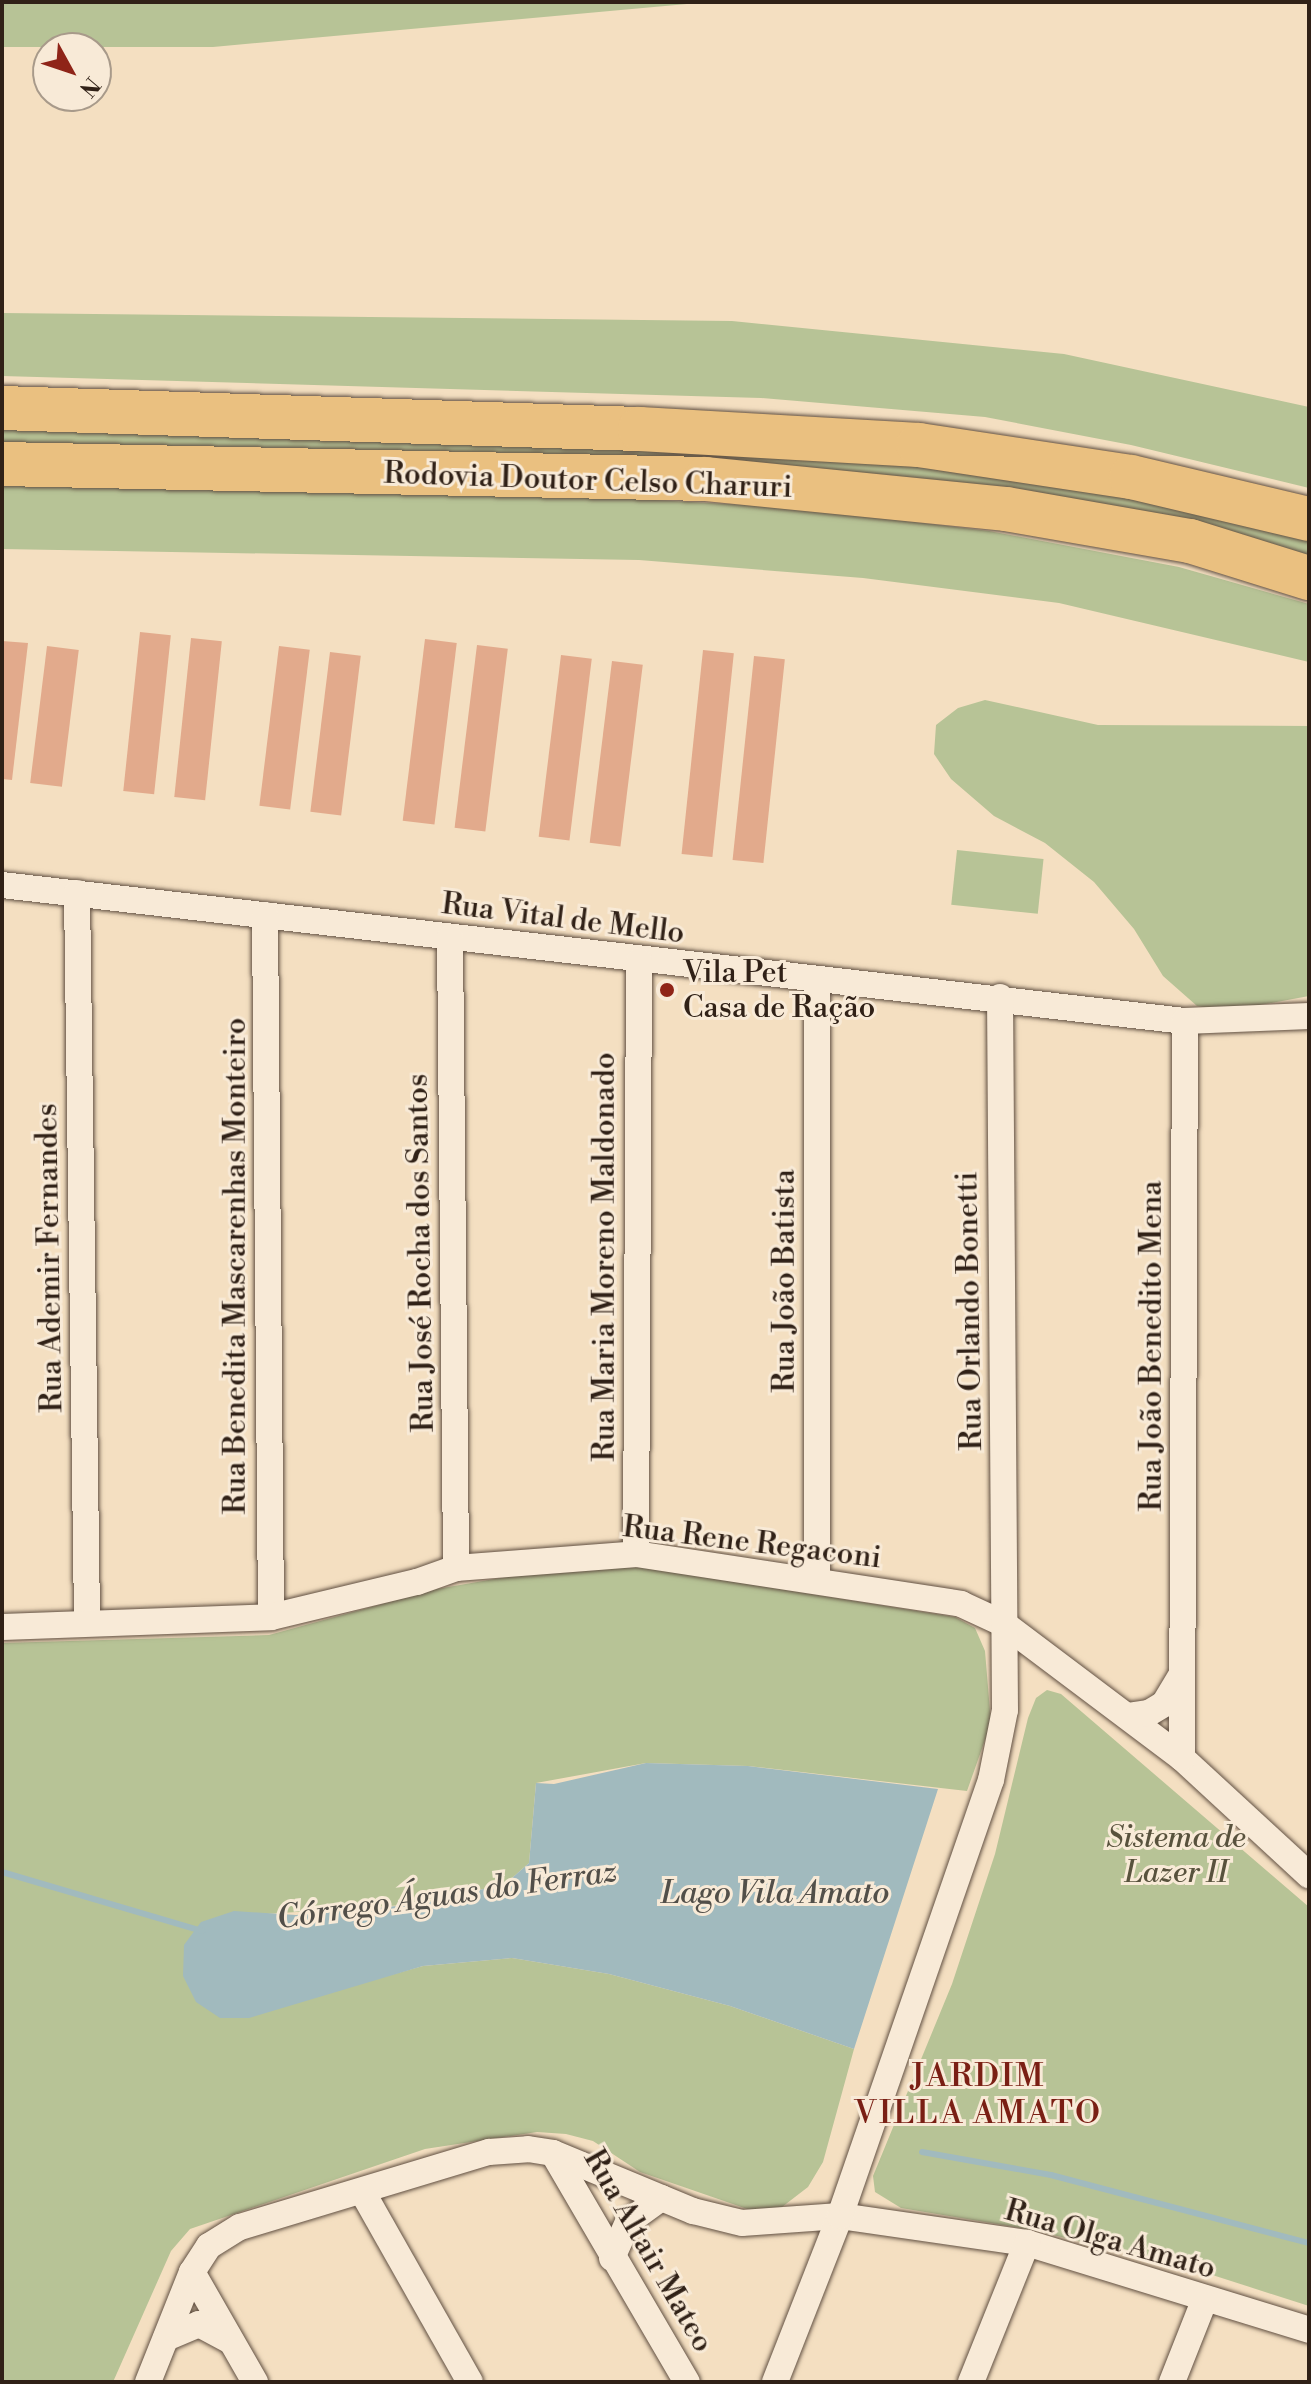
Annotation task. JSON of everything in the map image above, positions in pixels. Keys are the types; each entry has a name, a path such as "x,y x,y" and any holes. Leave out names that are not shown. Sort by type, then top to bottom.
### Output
{"highway":[{"name":"Rodovia Doutor Celso Charuri","path":"2,408 640,429 919,445 1131,477 1309,519"},
{"name":"Rodovia Doutor Celso Charuri","path":"2,464 706,479 1006,509 1190,541 1309,578"}],"street":[{"name":"Rua Vital de Mello","path":"2,885 639,961 1000,997 1185,1021 1309,1016"},
{"name":"Rua Ademir Fernandes","path":"77,893 87,1622"},
{"name":"Rua Benedita Mascarenhas Monteiro","path":"265,915 271,1617"},
{"name":"Rua José Rocha dos Santos","path":"450,938 456,1568"},
{"name":"Rua Maria Moreno Maldonado","path":"636,1554 639,961"},
{"name":"Rua João Batista","path":"817,980 817,1581"},
{"name":"Rua Orlando Bonetti","path":"775,2382 840,2216 991,1780 1005,1710 1000,997"},
{"name":"Rua João Benedito Mena","path":"1182,1758 1185,1021"},
{"name":"Rua Rene Regaconi","path":"2,1627 271,1617 417,1582 456,1568 636,1554 961,1604 1004,1624 1182,1758 1309,1875"},
{"path":"1127,1716 1149,1713 1164,1704 1183,1671"},
{"path":"148,2382 192,2272 209,2246 240,2227 363,2193 489,2152 553,2153"},
{"name":"Rua Olga Amato","path":"553,2153 661,2198 742,2223 840,2216 1027,2243 1204,2301 1309,2330"},
{"name":"Rua Altair Mateo","path":"553,2153 687,2382"},
{"path":"854,2176 862,2199 891,2223"},
{"path":"363,2193 470,2382"},
{"path":"612,2258 628,2222 661,2198"},
{"path":"971,2382 1027,2243"},
{"path":"192,2272 255,2382"},
{"path":"1172,2382 1204,2301"},
{"path":"166,2338 199,2324 231,2341"}],"green space":[{"path":"2,2 709,2 213,47 112,47 112,32 32,32 32,47 2,47"},
{"path":"2,313 732,321 1064,354 1309,407 1309,488 1131,445 985,417 761,398 2,376"},
{"path":"2,421 966,464 1309,535 1309,564 1172,525 2,449"},
{"path":"2,479 545,494 798,508 989,531 1179,567 1309,604 1309,662 1059,603 863,578 639,560 2,549"},
{"path":"985,700 1098,725 1309,726 1309,996 1227,1011 1197,1006 1163,976 1134,929 1094,882 1045,843 994,816 951,779 934,754 936,725 958,708"},
{"path":"957,850 1044,859 1038,914 951,905"},
{"path":"642,1567 955,1617 975,1628 985,1651 991,1723 967,1791 748,1766 646,1763 536,1783 529,1863 505,1884 419,1904 266,1914 304,1999 423,1966 512,1958 609,1974 730,2006 854,2049 823,2162 808,2187 782,2207 753,2211 640,2172 593,2141 566,2134 537,2132 425,2149 190,2229 171,2251 113,2382 2,2382 2,1643 269,1635 437,1589 534,1572"},
{"name":"Sistema de Lazer II","path":"1047,1690 1061,1694 1309,1907 1309,2306 1203,2272 1033,2230 901,2208 875,2192 873,2176 952,1984 995,1854 1028,1718 1036,1698"}],"water":[{"name":"Lago Vila Amato","path":"646,1763 748,1766 938,1789 854,2049 730,2006 609,1974 512,1958 423,1966 249,2018 220,2018 196,2002 183,1976 184,1945 201,1922 234,1911 296,1915 419,1904 505,1884 529,1863 536,1783 554,1784"}],"building":[{"path":"140,632 171,635 154,794 123,791"},
{"path":"191,638 222,641 205,800 174,797"},
{"path":"425,639 457,643 434,825 403,821"},
{"path":"2,641 28,643 12,780 2,779"},
{"path":"477,645 508,649 485,831 455,828"},
{"path":"47,646 79,650 62,787 30,783"},
{"path":"279,646 310,650 290,810 259,806"},
{"path":"703,650 734,653 712,857 682,854"},
{"path":"330,652 361,656 341,816 310,812"},
{"path":"561,655 592,659 569,840 539,837"},
{"path":"754,656 785,659 763,863 733,860"},
{"path":"612,661 643,665 620,846 590,843"}],"waterway":[{"name":"Córrego Águas do Ferraz","path":"2,1872 202,1931"},
{"name":"Córrego Águas do Ferraz","path":"922,2152 1051,2175 1309,2243"}],"place":[{"name":"Vila Pet Casa de Ração","path":"667,990"}],"district":[{"name":"JARDIM VILLA AMATO","path":"978,2096"}]}
